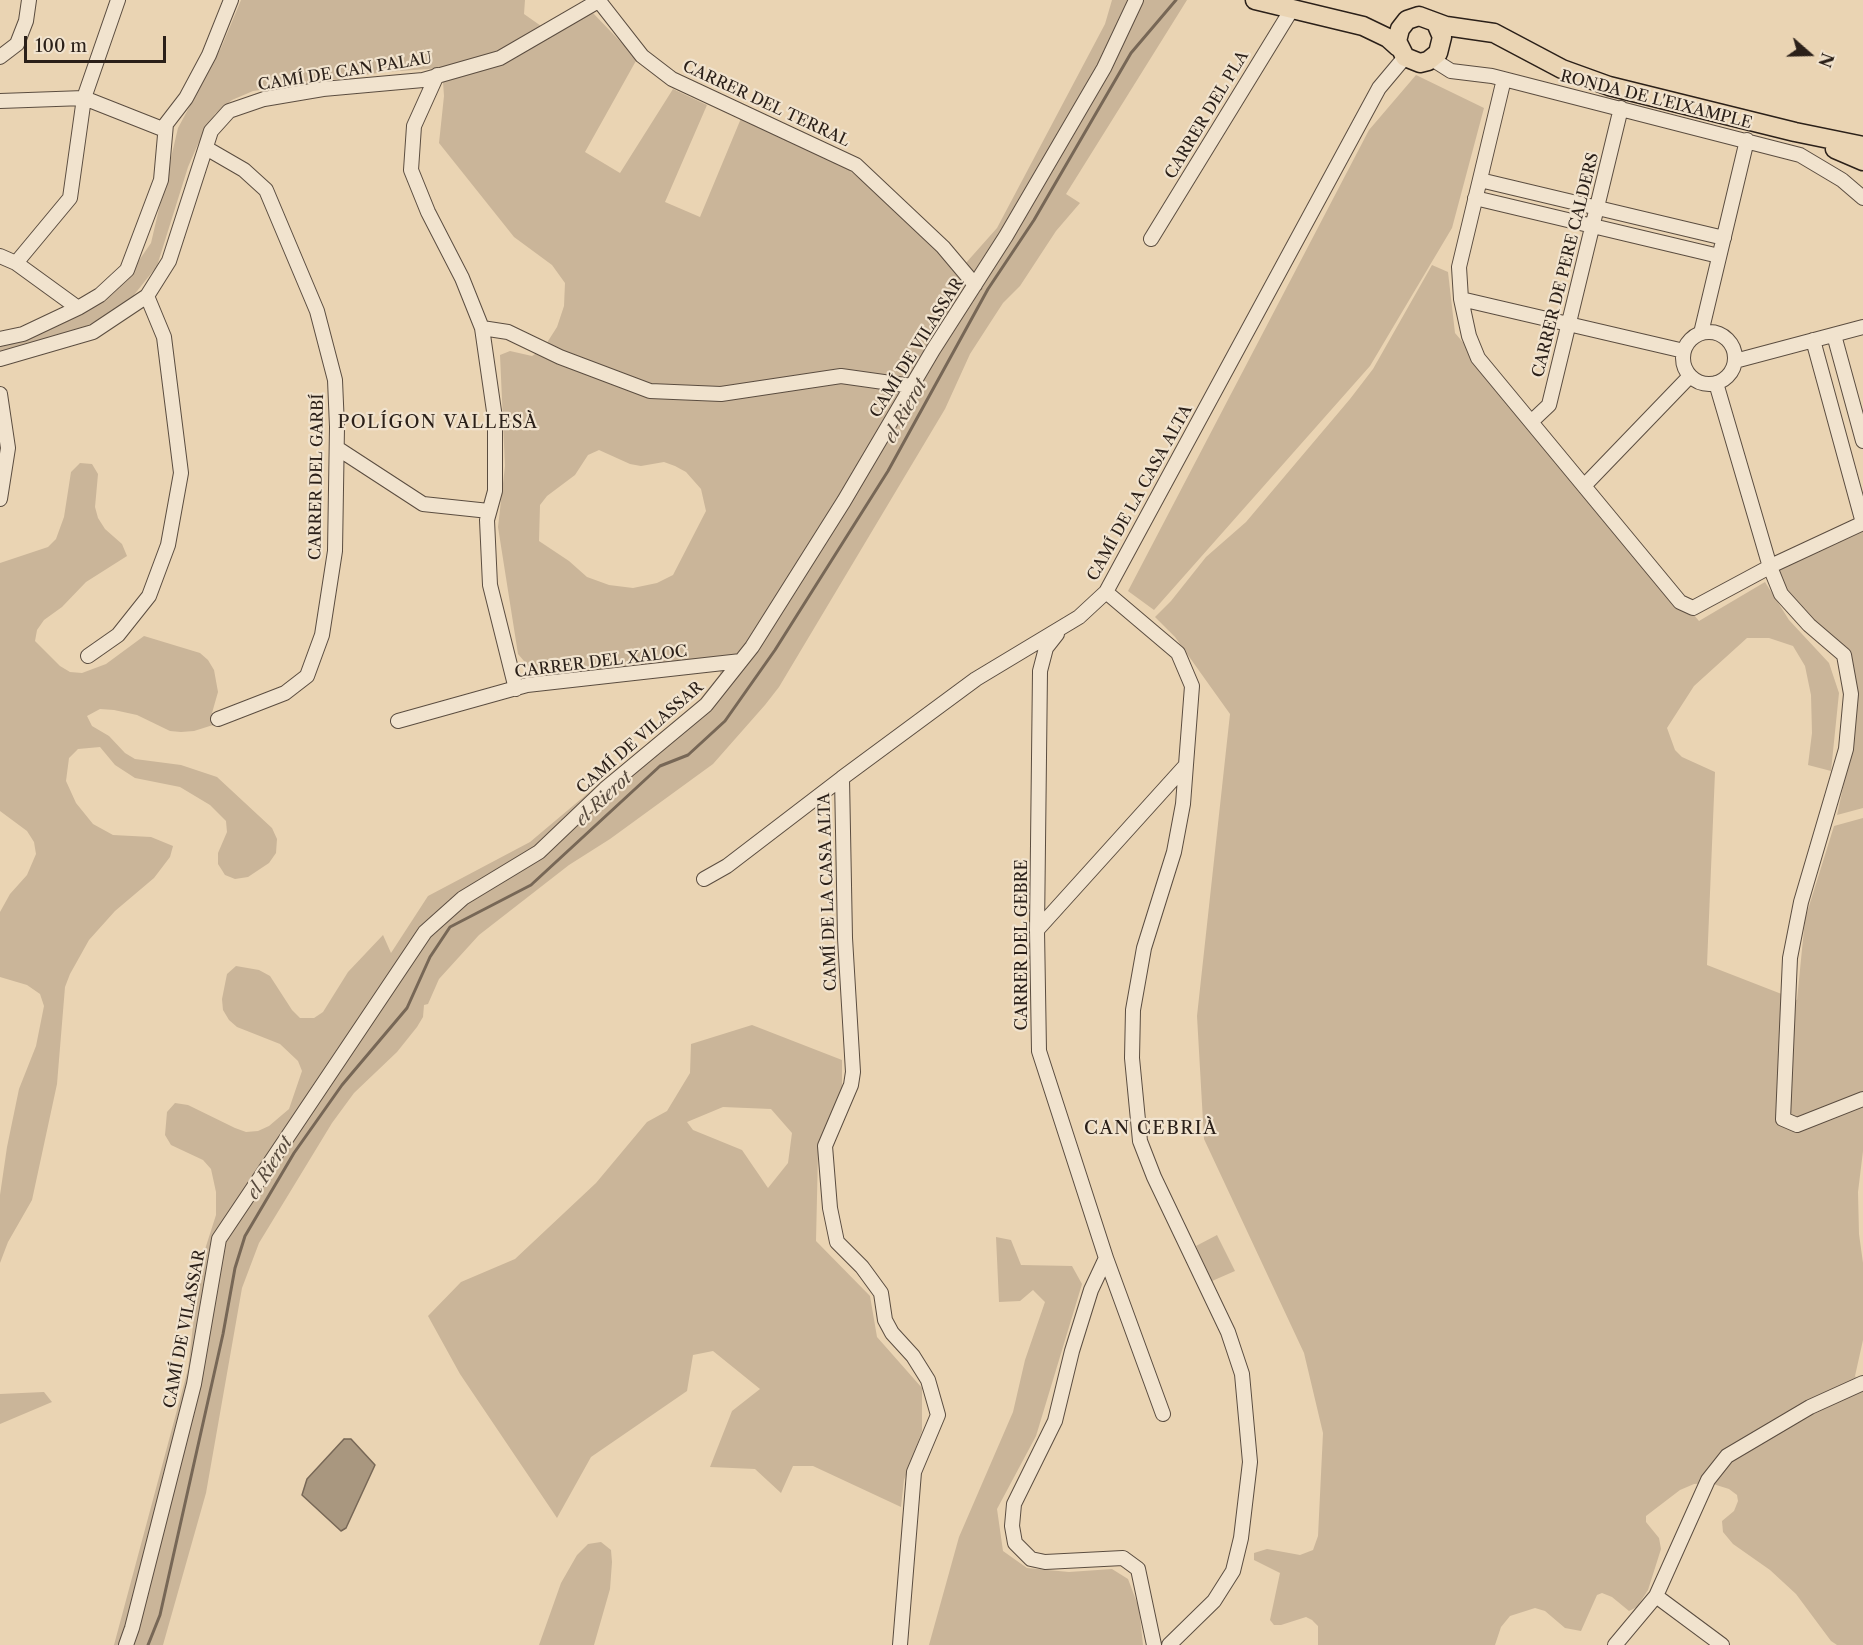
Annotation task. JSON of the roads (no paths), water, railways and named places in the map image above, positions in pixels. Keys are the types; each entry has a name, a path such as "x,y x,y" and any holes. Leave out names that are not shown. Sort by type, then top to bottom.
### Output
{"main road":[{"path":"1255,0 1363,26 1388,27 1419,16 1436,23 1494,33 1562,69 1609,86 1801,134 1863,146"},
{"path":"1402,52 1397,37 1403,23"},
{"path":"1436,23 1442,37 1436,54"},
{"path":"1363,26 1388,38 1402,52 1420,63 1436,54 1452,39 1469,30"},
{"path":"1801,134 1863,161"}],"street":[{"path":"0,57 17,44 26,21 29,0"},
{"path":"16,263 70,198 84,98 118,0"},
{"path":"0,339 23,334 78,308 100,295 128,270 161,180 166,124 186,98 209,55 231,0"},
{"name":"CARRER DEL TERRAL","path":"600,0 642,56 672,79 856,165 943,247 975,285"},
{"name":"CAMÍ DE CAN PALAU","path":"0,359 93,332 147,296 169,261 211,131 228,111 264,99 323,89 423,80 500,58 600,0"},
{"name":"CAMÍ DE VILASSAR","path":"126,1645 194,1384 219,1239 425,932 463,898 539,852 605,789 706,705 741,661 844,501 975,285 1104,68 1136,0"},
{"name":"CARRER DEL PLA","path":"1151,239 1292,9"},
{"name":"CAMÍ DE LA CASA ALTA","path":"900,1645 914,1472 938,1415 928,1380 913,1356 891,1333 885,1320 880,1293 862,1267 837,1242 830,1208 825,1146 851,1084 852,1072 845,938 842,778 976,679 1079,616 1106,592 1379,88 1402,52"},
{"name":"RONDA DE L'EIXAMPLE","path":"1436,54 1452,71 1504,79 1800,155 1842,180 1863,198"},
{"path":"437,75 414,126 411,170 428,212 462,278 482,328 495,418 495,491 487,520 490,585 516,689"},
{"path":"1504,79 1459,267 1461,299 1468,336 1478,358 1680,602 1692,608 1770,567 1863,523 1813,340"},
{"path":"0,101 84,98 165,130"},
{"name":"CARRER DE PERE CALDERS","path":"1531,422 1550,405 1621,108"},
{"path":"1701,333 1747,140"},
{"name":"CARRER DEL GARBÍ","path":"206,148 244,170 266,190 317,311 335,380 338,448 335,550 322,635 307,676 285,693 218,718"},
{"path":"1480,180 1724,238"},
{"path":"1475,198 1719,256"},
{"path":"0,256 16,263 78,308"},
{"path":"88,656 118,635 148,596 168,545 181,473 164,336 147,296"},
{"path":"1461,299 1684,351"},
{"path":"1735,361 1863,327"},
{"path":"482,328 508,333 560,357 650,391 721,394 841,376 912,386"},
{"path":"1708,332 1723,336 1731,344 1735,361 1731,373 1716,383 1697,382 1690,376 1683,362 1684,351 1690,340 1701,333 1708,332"},
{"path":"1834,335 1863,441"},
{"path":"1584,486 1690,376"},
{"path":"1716,383 1770,567 1782,594 1809,625 1844,655 1851,694 1846,749 1801,902 1790,958 1783,1119 1797,1125 1863,1099"},
{"path":"0,394 8,448 0,499"},
{"path":"338,448 423,504 489,511"},
{"path":"1106,592 1178,652 1192,686 1183,804 1174,852 1142,959 1133,1010 1132,1059 1140,1141 1154,1177 1228,1332 1242,1374 1250,1462 1241,1538 1233,1571 1214,1602 1169,1645"},
{"name":"CARRER DEL GEBRE","path":"1061,627 1046,648 1040,670 1037,930 1039,1051 1106,1258 1163,1414"},
{"name":"CARRER DEL XALOC","path":"398,721 516,689 741,661"},
{"path":"1037,930 1186,765"},
{"path":"704,879 727,866 842,778"},
{"path":"1106,1258 1091,1290 1072,1351 1055,1420 1014,1504 1012,1526 1016,1543 1031,1559 1045,1562 1123,1558 1138,1569 1154,1645"},
{"path":"1615,1645 1656,1596 1708,1480 1726,1456 1810,1407 1863,1383"},
{"path":"1656,1596 1722,1645"}],"waterway":[{"name":"el Rierot","path":"148,1645 160,1615 223,1334 235,1268 245,1236 294,1153 342,1085 407,1008 430,957 450,927 531,885 660,766 688,755 725,721 775,650 888,471 988,289 1034,220 1131,53 1176,0"}],"district":[{"name":"POLÍGON VALLESÀ","path":"438,423"},
{"name":"CAN CEBRIÀ","path":"1151,1129"}]}
